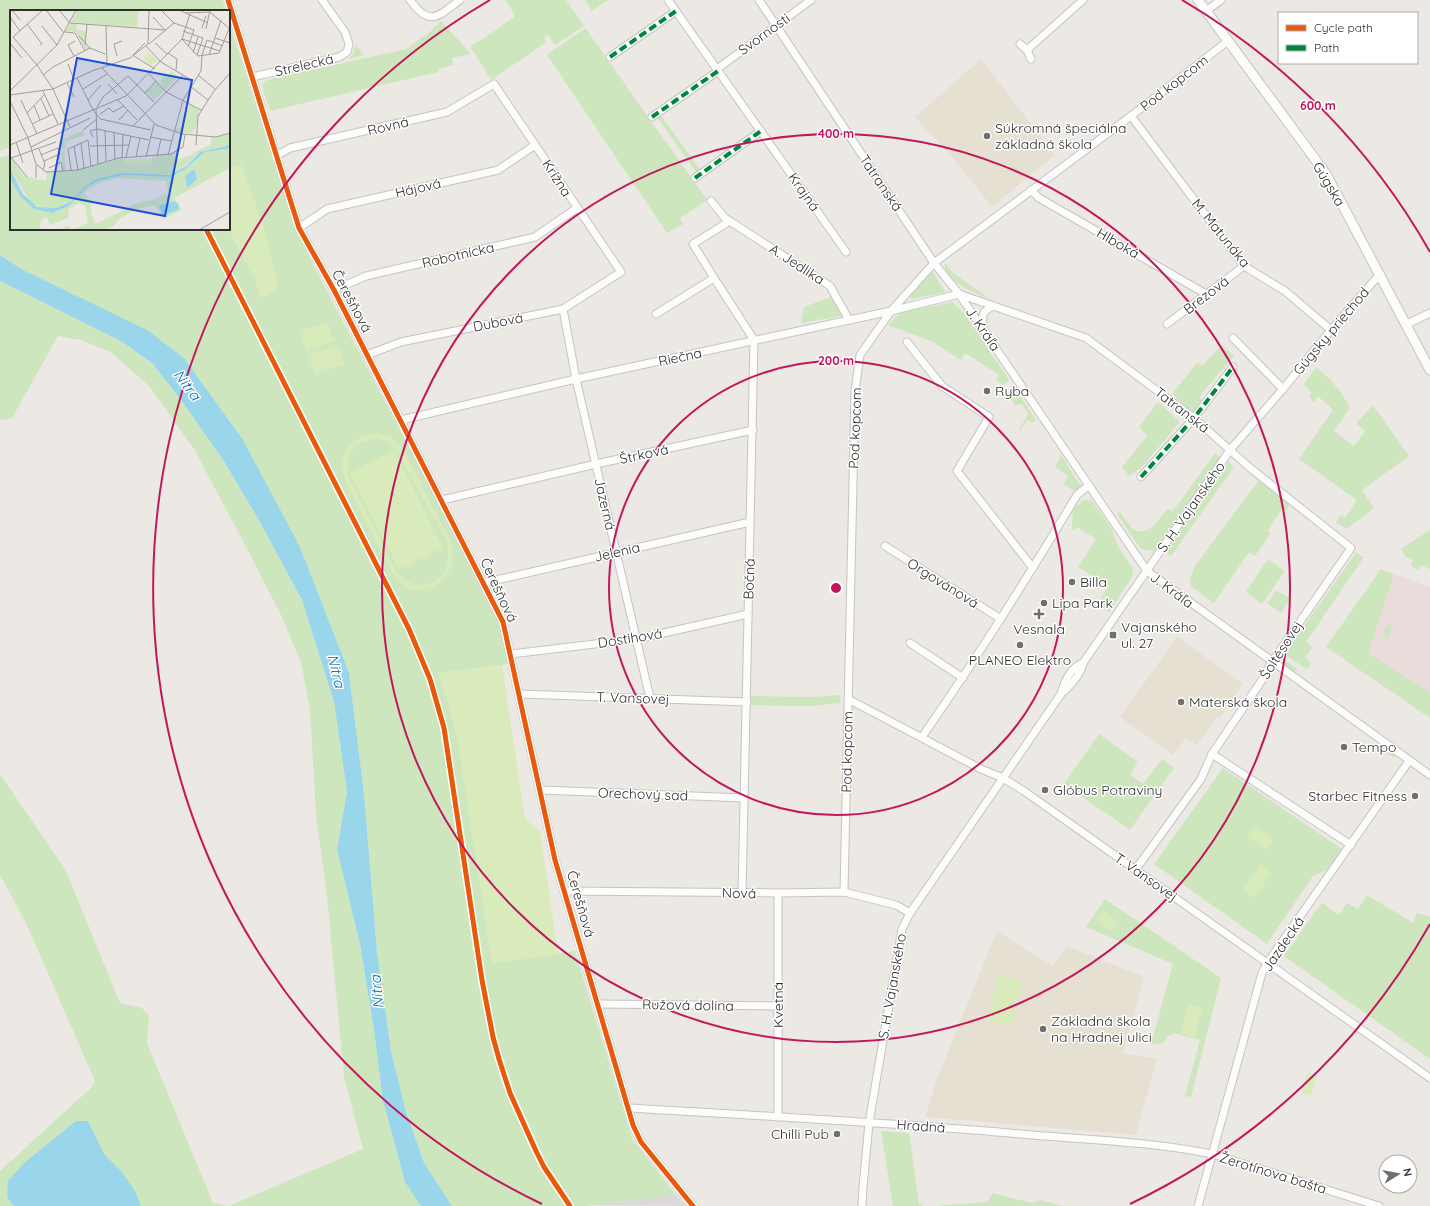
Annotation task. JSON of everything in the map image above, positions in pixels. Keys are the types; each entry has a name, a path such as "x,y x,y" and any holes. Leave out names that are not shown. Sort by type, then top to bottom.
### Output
{"main road":[{"name":"Gúgska","path":"1198,0 1326,174 1430,370"}],"street":[{"name":"Čerešňová","path":"228,0 278,155 299,228 368,355 503,622 541,790 555,860 633,1125 641,1142 693,1206"},
{"name":"Strelecká","path":"252,77 339,57 347,52 349,44 345,32 322,0"},
{"path":"410,0 423,15 430,17 438,16 460,0"},
{"name":"Krajná","path":"668,0 846,252"},
{"name":"Tatranská","path":"759,0 934,263 959,294 1086,338 1194,418 1249,467 1351,548"},
{"name":"Svornosti","path":"718,70 811,0"},
{"path":"1027,50 1083,0"},
{"path":"1206,11 1222,0"},
{"path":"610,57 676,11"},
{"name":"Pod kopcom","path":"844,892 856,391 860,355 891,311 934,263 1131,116 1228,41"},
{"path":"1020,44 1027,50 1031,59"},
{"path":"652,117 718,70"},
{"name":"Rovná","path":"278,155 290,148 447,112 494,84"},
{"name":"Krížna","path":"494,84 621,272"},
{"name":"M. Matunáka","path":"1131,116 1244,266 1285,291 1331,330"},
{"path":"695,178 761,131"},
{"name":"Hájová","path":"299,228 327,209 498,170 535,145"},
{"name":"Hlboká","path":"1031,190 1039,198 1206,294"},
{"name":"A. Jedlika","path":"711,200 725,218 830,286 849,320"},
{"name":"Robotnícka","path":"334,290 366,276 535,237 577,208"},
{"path":"730,221 694,244 754,340"},
{"name":"Brezová","path":"1167,324 1244,266"},
{"name":"Dubová","path":"368,355 401,342 563,309 621,272"},
{"name":"Gúgsky priechod","path":"1230,450 1380,274"},
{"path":"656,314 714,278"},
{"name":"Riečna","path":"401,420 754,340 891,311 959,294"},
{"name":"J. Kráľa","path":"959,294 1147,572 1430,775"},
{"path":"983,329 982,315 987,309 994,306"},
{"name":"Jazerná","path":"563,309 576,380 650,698"},
{"path":"1406,325 1430,313"},
{"name":"Gúgsky priechod","path":"1233,338 1283,388"},
{"name":"Bočná","path":"742,893 754,340"},
{"path":"907,342 942,386 989,417 956,471 1033,568"},
{"path":"1141,477 1194,418 1233,367"},
{"name":"Štrková","path":"442,500 596,464 753,430"},
{"name":"S. H. Vajanského","path":"862,1206 862,1187 868,1123 902,929 910,913 1061,694 1076,678 1083,663 1230,450"},
{"path":"922,737 963,678 1001,619 1077,495 1089,485"},
{"name":"Jelenia","path":"484,583 750,522"},
{"name":"Orgovánová","path":"885,546 1001,619"},
{"name":"Šoltésovej","path":"1136,869 1201,779 1212,754 1262,680 1272,662 1351,548"},
{"name":"Dostihová","path":"511,654 637,639 748,614"},
{"path":"910,643 963,678"},
{"name":"T. Vansovej","path":"520,694 747,702"},
{"name":"T. Vansovej","path":"848,699 981,769 1003,778 1024,791 1268,962 1430,1078"},
{"path":"1212,754 1351,845"},
{"name":"Jazdecká","path":"1198,1206 1262,973 1268,962 1409,761"},
{"name":"Orechový sad","path":"541,790 744,798"},
{"name":"Nová","path":"564,891 742,893 844,892 896,905 910,913"},
{"name":"Kvetná","path":"778,893 778,1116"},
{"name":"Ružová dolina","path":"598,1004 778,1006"},
{"name":"Hradná","path":"629,1108 920,1125 1145,1145 1212,1154"},
{"name":"Žerotínova bašta","path":"1212,1154 1379,1206"}],"shaded area":[{"name":"Súkromná špeciálna základná škola","path":"981,59 1055,155 992,207 958,164 915,117"},
{"path":"1394,574 1430,587 1430,692 1367,653"},
{"name":"Materská škola","path":"1177,637 1243,684 1220,718 1218,716 1197,745 1186,738 1173,755 1120,717"},
{"name":"Základná škola na Hradnej ulici","path":"997,931 1053,966 1067,946 1144,977 1123,1054 1157,1058 1136,1135 925,1117 935,1084"},
{"path":"676,1195 686,1206 586,1205"}],"green space":[{"path":"0,0 222,0 226,10 10,10 10,147 0,151"},
{"path":"505,0 566,0 584,26 555,45 548,35 544,38 547,42 491,80 470,46 486,37 514,17 515,15"},
{"path":"585,0 608,0 592,11"},
{"path":"441,21 471,54 452,58 453,65 438,69 438,72 270,111 263,90 263,83 267,80 406,49 430,32"},
{"path":"230,25 295,230 492,606 503,632 510,664 438,673 442,682 459,747 492,963 575,951 632,1139 676,1195 587,1206 452,1206 424,1164 406,1112 391,1051 377,952 364,793 349,673 300,547 184,358 23,270 0,255 0,158 10,154 10,230 230,230"},
{"path":"586,29 707,200 680,218 683,224 667,233 547,55"},
{"path":"356,44 364,55 348,59 352,56"},
{"path":"660,114 700,170 696,172 657,117"},
{"path":"241,164 263,225 278,283 274,291 261,298 255,280 229,230 230,230 230,168"},
{"path":"945,263 952,272 993,300 971,291 955,281 945,269"},
{"path":"933,272 945,292 912,299 910,297 911,294 926,277"},
{"path":"0,281 121,341 152,363 181,400 222,458 260,522 302,600 334,702 347,792 337,850 360,944 374,1030 383,1101 405,1182 421,1206 229,1206 363,1149 344,1077 327,896 316,815 310,709 301,663 282,617 194,449 150,387 111,352 81,340 58,336 12,418 0,420"},
{"path":"833,296 842,313 842,316 801,323 804,307"},
{"path":"952,302 965,314 1009,380 1006,383 1002,384 996,380 999,375 965,353 961,360 933,342 888,325 903,312"},
{"path":"328,322 334,341 306,351 300,331"},
{"path":"338,345 345,364 315,374 308,355"},
{"path":"1222,345 1234,356 1199,397 1203,401 1196,410 1192,412 1172,394 1198,362 1202,366"},
{"path":"1316,367 1336,386 1350,408 1334,431 1354,446 1365,431 1356,424 1373,405 1409,456 1362,490 1374,508 1346,529 1336,522 1341,515 1345,518 1357,500 1299,459 1333,410 1318,396 1314,402 1309,397 1312,393 1304,384"},
{"path":"1016,390 1036,420 1033,423 1027,420 1020,431 1019,430 1028,414 1022,404 1015,405 1010,398 1009,393"},
{"path":"1158,402 1180,422 1141,468 1129,476 1122,467 1147,436 1139,427"},
{"path":"378,433 391,437 402,447 451,542 452,559 448,574 444,580 431,588 420,590 407,588 394,576 348,487 344,476 343,458 350,444 366,435","holes":["379,439 389,443 397,451 447,542 447,565 440,577 434,582 419,585 407,580 397,572 348,476 348,461 353,449 358,445 371,440"]},
{"path":"394,450 443,548 399,570 349,473"},
{"path":"1215,453 1220,457 1154,551 1141,549 1117,514 1120,512 1131,527 1137,531 1142,532 1152,527 1167,509 1173,511"},
{"path":"1061,455 1081,487 1077,490 1074,491 1064,484 1068,476 1055,467"},
{"path":"1228,462 1234,467 1171,556 1165,553"},
{"path":"1259,480 1287,501 1289,506 1287,511 1283,508 1268,530 1271,533 1255,556 1249,552 1214,603 1191,586 1190,579 1195,566"},
{"path":"1084,500 1092,501 1111,528 1118,546 1133,571 1133,576 1109,612 1098,604 1108,586 1078,567 1096,539 1077,527 1074,531 1072,529 1073,509"},
{"path":"1430,530 1430,569 1421,565 1419,570 1411,566 1413,560 1405,556 1401,549"},
{"path":"1356,553 1364,557 1306,642 1313,647 1305,658 1311,663 1307,669 1287,656 1287,650"},
{"path":"1268,559 1285,571 1262,604 1246,592"},
{"path":"1381,569 1394,574 1368,653 1430,692 1430,718 1326,647"},
{"path":"1277,590 1290,599 1281,613 1267,603"},
{"path":"1389,624 1391,624 1392,629 1387,640 1384,637 1384,633"},
{"path":"1283,659 1297,669 1294,674 1282,665"},
{"path":"502,665 525,819 540,831 558,954 492,964 459,747 442,682 438,673"},
{"path":"840,695 841,703 810,706 751,705 751,696 812,697"},
{"path":"1099,734 1138,762 1130,775 1143,784 1162,759 1174,768 1130,830 1064,784"},
{"path":"1380,743 1396,755 1394,758 1380,748 1377,748"},
{"path":"1223,768 1342,849 1329,869 1313,876 1267,944 1154,864"},
{"path":"0,774 66,871 120,1003 142,1008 149,1015 147,1043 213,1203 229,1206 0,1206 0,1171 92,1087 95,1081 26,923 0,875"},
{"path":"1255,825 1274,840 1267,850 1247,836"},
{"path":"1260,865 1272,872 1255,898 1243,890"},
{"path":"1367,895 1413,923 1417,913 1430,917 1430,1059 1284,956 1322,903 1339,915 1347,903 1358,909"},
{"path":"1105,899 1221,978 1191,1097 1185,1096 1200,1040 1174,1033 1167,1037 1164,1043 1155,1044 1150,1043 1145,1036 1153,1037 1173,964 1086,927"},
{"path":"1103,911 1119,922 1112,931 1096,920"},
{"path":"999,975 1022,980 1012,1026 988,1020"},
{"path":"1188,1004 1202,1008 1195,1037 1181,1033"},
{"path":"1307,1073 1317,1076 1311,1096 1302,1093"},
{"path":"881,1131 909,1133 919,1204 924,1206 893,1206"},
{"path":"993,1193 1032,1203 1040,1200 1063,1206 934,1206 987,1202"}],"water":[{"name":"Nitra","path":"0,255 23,270 147,330 184,358 243,440 300,547 349,673 364,793 377,952 391,1051 406,1112 424,1163 452,1206 421,1206 405,1182 383,1101 374,1030 360,944 337,850 347,792 334,702 302,600 260,522 222,458 181,400 152,363 121,341 0,281"},
{"path":"76,1121 88,1121 104,1154 122,1172 135,1191 141,1206 14,1206 7,1197 8,1181 24,1163"}],"marked path":[{"path":"610,57 676,11"},
{"path":"652,117 718,71"},
{"path":"695,178 761,131"},
{"path":"1141,477 1194,418 1233,367"}],"cycle path":[{"path":"228,0 299,228 334,290 503,622 555,860 633,1125 641,1142 693,1206"},
{"path":"207,230 409,629 430,679 444,728 482,980 493,1037 510,1093 536,1151 544,1167 570,1206"}],"place":[{"name":"Súkromná špeciálna základná škola","path":"987,136"},
{"name":"Ryba","path":"987,391"},
{"name":"Billa","path":"1072,582"},
{"name":"Lipa Park","path":"1044,603"},
{"name":"Vesnala","path":"1039,614"},
{"name":"Vajanského ul. 27","path":"1113,635"},
{"name":"PLANEO Elektro","path":"1020,645"},
{"name":"Materská škola","path":"1181,702"},
{"name":"Tempo","path":"1344,747"},
{"name":"Glóbus Potraviny","path":"1045,790"},
{"name":"Starbec Fitness","path":"1415,796"},
{"name":"Základná škola na Hradnej ulici","path":"1043,1029"},
{"name":"Chilli Pub","path":"837,1134"}]}
